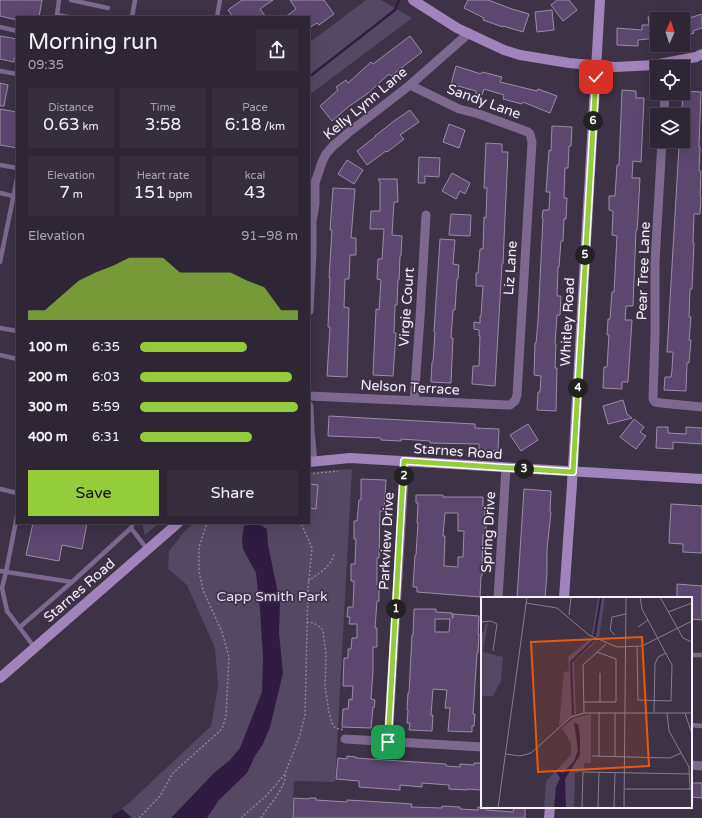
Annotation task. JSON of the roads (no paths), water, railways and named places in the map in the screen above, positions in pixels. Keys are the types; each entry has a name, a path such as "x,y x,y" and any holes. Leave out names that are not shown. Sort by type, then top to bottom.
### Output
{"street":[{"path":"412,0 457,28 504,50 520,55 569,63 615,67 650,66"},
{"name":"Whitley Road","path":"564,597 573,472 600,0"},
{"name":"Kelly Lynn Lane","path":"310,292 312,222 315,204 315,183 326,154 353,129 410,84 469,33"},
{"path":"685,60 702,54"},
{"name":"Sandy Lane","path":"410,84 459,109 479,114 528,132"},
{"name":"Liz Lane","path":"510,405 515,401 517,395 532,142 528,132"},
{"name":"Pear Tree Lane","path":"662,148 655,262 653,399 655,402 661,403 702,406"},
{"name":"Virgie Court","path":"414,401 426,215"},
{"name":"Nelson Terrace","path":"310,396 510,405"},
{"path":"310,431 311,462"},
{"name":"Starnes Road","path":"311,462 350,458 702,479"},
{"name":"Parkview Drive","path":"388,742 404,461"},
{"name":"Spring Drive","path":"498,597 506,468"},
{"name":"Starnes Road","path":"0,678 175,524"},
{"path":"344,734 388,742 481,747"},
{"path":"692,765 702,766"},
{"path":"549,818 550,808"}],"lane":[{"path":"60,0 57,15 62,16"},
{"path":"71,0 108,8"},
{"path":"132,16 135,0"},
{"path":"217,16 220,0"},
{"path":"0,27 16,31"},
{"path":"0,71 16,74"},
{"path":"0,165 16,168"},
{"path":"0,194 15,196 0,262"},
{"path":"0,328 16,331"},
{"path":"0,355 16,359"},
{"path":"0,489 16,493"},
{"path":"16,521 2,588 7,611 35,648"},
{"path":"20,627 72,582 132,525 147,549"},
{"path":"0,571 72,582"},
{"path":"692,725 702,726"}],"waterway":[{"path":"310,76 395,10 399,0"}],"park label":[{"name":"Capp Smith Park","path":"272,596"}]}
